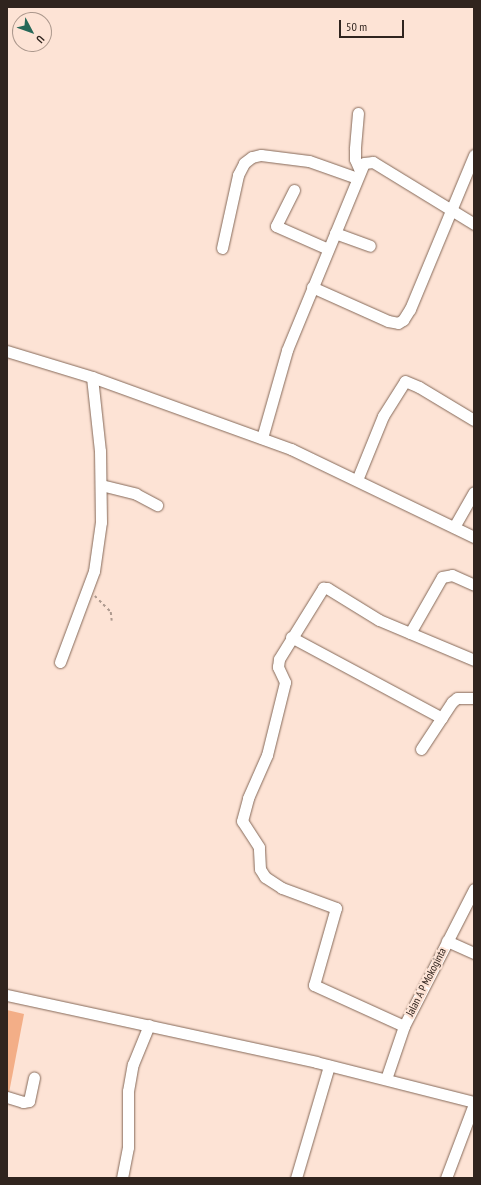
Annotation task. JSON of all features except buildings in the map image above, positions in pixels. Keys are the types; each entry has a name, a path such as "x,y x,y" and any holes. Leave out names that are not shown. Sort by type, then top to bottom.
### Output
{"street":[{"path":"358,113 355,154 358,175"},
{"path":"222,248 238,175 244,163 252,157 261,155 309,161 358,175"},
{"path":"312,286 374,316 398,323 407,316 474,155"},
{"path":"262,438 287,350 364,162 370,161 451,208 474,224"},
{"path":"294,190 276,226 328,249"},
{"path":"335,233 370,246"},
{"path":"7,351 92,377 262,438 357,480 474,537"},
{"path":"60,662 77,611 89,587 94,571 101,522 99,436 92,377"},
{"path":"357,480 383,416 404,381 423,389 474,420"},
{"path":"101,485 136,494 157,504"},
{"path":"454,527 474,492"},
{"path":"410,633 442,577 452,575 474,585"},
{"path":"404,1026 314,985 336,908 282,888 268,880 261,873 255,839 243,825 248,798 267,755 285,682 278,663 291,637 324,588 376,618 474,660"},
{"path":"291,637 442,718"},
{"path":"421,749 457,698 474,698"},
{"name":"Jalan A P Mokoginta","path":"386,1079 404,1026 474,889"},
{"path":"447,941 474,953"},
{"path":"7,995 149,1025 386,1079 474,1103 446,1178"},
{"path":"122,1178 128,1147 128,1091 133,1064 149,1025"},
{"path":"296,1178 329,1066"},
{"path":"7,1097 22,1102 29,1100 34,1078"}],"path":[{"path":"89,587 111,612 112,621"}],"shaded area":[{"path":"7,1010 24,1014 9,1093 7,1092"}],"waterway":[{"path":"334,7 363,7"}]}
